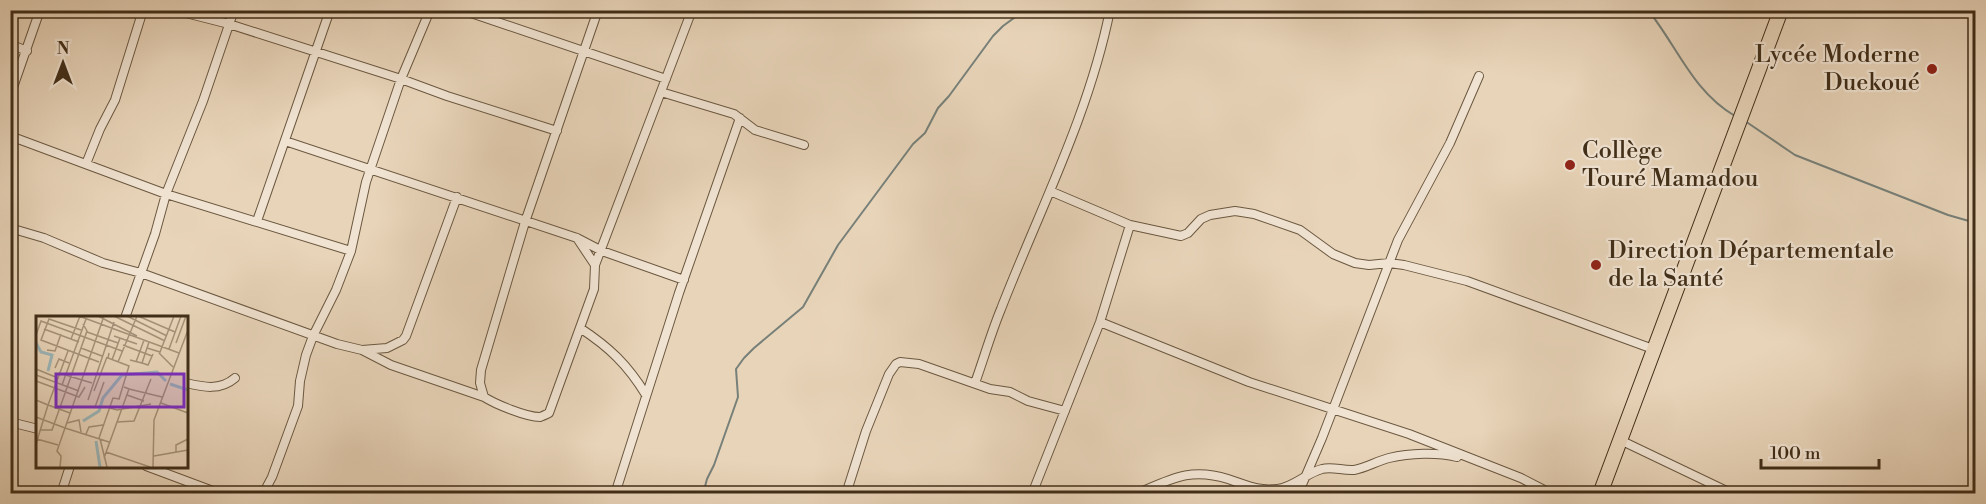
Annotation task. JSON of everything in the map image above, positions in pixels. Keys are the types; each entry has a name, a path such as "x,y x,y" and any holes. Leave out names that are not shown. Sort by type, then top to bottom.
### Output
{"highway":[{"path":"1600,494 1781,10"}],"street":[{"path":"10,96 40,10"},
{"path":"86,164 115,100 143,10"},
{"path":"174,10 229,24 557,130"},
{"path":"126,316 155,234 166,194 203,101 234,10"},
{"path":"257,221 330,10"},
{"path":"263,494 272,477 298,406 302,370 313,336 336,290 351,251 363,196 401,79 430,10"},
{"path":"462,10 666,79"},
{"path":"484,397 480,383 481,370 525,222 598,10"},
{"path":"10,228 44,238 103,262 141,273 313,336 362,350 391,365 484,397 499,405 541,417 549,413 594,289 595,265 692,10"},
{"path":"975,383 1000,310 1050,191 1092,78 1110,10"},
{"path":"10,44 27,51"},
{"path":"1298,494 1389,263 1412,212 1450,143 1479,76"},
{"path":"662,92 740,118 748,127 755,130 804,145"},
{"path":"615,494 684,280 740,118"},
{"path":"10,136 166,194 351,251"},
{"path":"285,141 577,238 602,251 684,280"},
{"path":"1050,191 1130,225 1181,236 1188,233 1201,219 1210,215 1234,211 1254,214 1300,230 1334,254 1355,263 1404,265 1467,281 1653,349"},
{"path":"362,350 387,348 406,336 457,197"},
{"path":"1032,494 1100,322 1130,225"},
{"path":"577,238 595,265"},
{"path":"1100,322 1249,382 1409,434 1521,478 1552,494"},
{"path":"580,328 606,346 631,372 646,395"},
{"path":"846,494 866,431 890,374 900,362 910,362 1065,411"},
{"path":"188,383 217,387 235,378"},
{"path":"10,422 36,428"},
{"path":"1620,441 1733,494"},
{"path":"1136,494 1173,477 1186,474 1216,476 1252,488 1268,490 1288,487 1324,469 1357,469 1400,457 1439,455 1480,462"},
{"path":"61,494 69,468"},
{"path":"151,468 221,494"}],"waterway":[{"path":"703,494 738,397 736,369 754,348 803,307 838,245 913,144 925,133 938,108 993,36 1025,10"},
{"path":"1648,10 1697,81 1720,106 1735,116"},
{"path":"1745,121 1795,155 1948,215 1976,223"}],"place":[{"name":"Lycée Moderne Duekoué","path":"1932,69"},
{"name":"Collège Touré Mamadou","path":"1570,165"},
{"name":"Direction Départementale de la Santé","path":"1596,265"}]}
